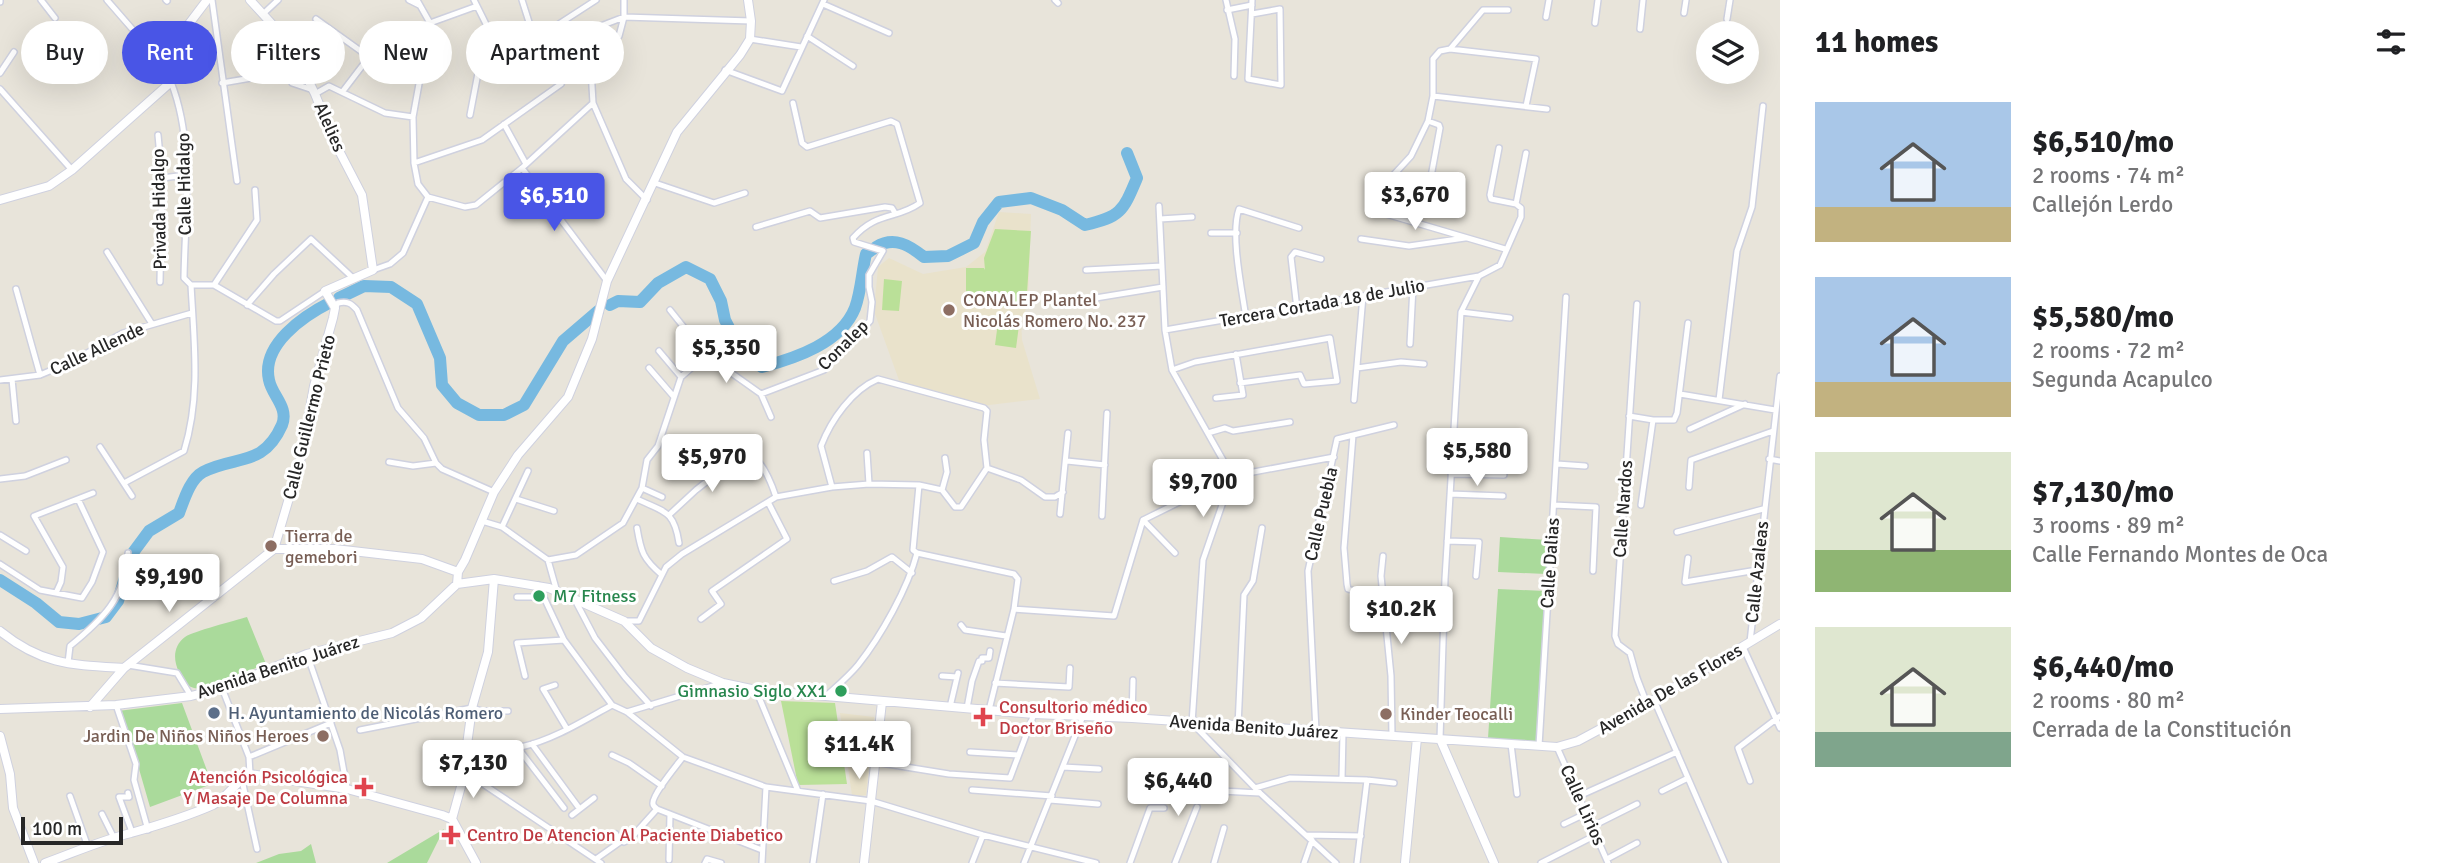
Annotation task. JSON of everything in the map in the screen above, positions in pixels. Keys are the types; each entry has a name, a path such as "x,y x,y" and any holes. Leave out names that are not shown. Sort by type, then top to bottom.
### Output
{"main road":[{"path":"193,21 210,0"},
{"name":"Alelies","path":"250,0 291,45 334,141 362,195 373,270"},
{"path":"457,584 458,572 466,561 494,492 518,455 568,397 592,339 607,281 677,132 750,39 748,0"},
{"path":"0,200 49,186 72,170 169,84"},
{"path":"335,308 324,291 373,270"},
{"name":"Calle Guillermo Prieto","path":"274,550 302,454 314,386 335,308"},
{"path":"90,707 126,666 274,550 335,550 422,559 458,572"},
{"path":"476,863 452,819 466,772 472,708 488,652 494,579"},
{"name":"Avenida Benito Juárez","path":"0,709 116,705 191,696 222,688 307,654 392,633 421,618 457,584 494,579 538,585 557,592 624,621 651,648 687,668 723,683 756,690 1034,714 1132,718 1557,747"},
{"name":"Avenida De las Flores","path":"1557,747 1578,741 1651,702 1780,624"},
{"path":"0,631 35,654 68,663 126,666"},
{"path":"864,863 882,702"},
{"path":"0,736 10,778 13,808 34,863"},
{"path":"1405,863 1417,738"},
{"path":"1440,739 1494,863"},
{"path":"45,863 132,832 148,830 214,804 246,777 347,789 452,819"}],"street":[{"path":"41,0 55,18"},
{"path":"107,0 125,21"},
{"path":"210,0 237,181"},
{"path":"263,14 278,0"},
{"path":"409,0 418,3 429,21"},
{"path":"522,0 529,21"},
{"path":"565,21 596,0"},
{"path":"624,0 624,17 619,36 598,54 591,69 593,103 626,179 647,200"},
{"path":"1226,0 1235,39 1234,76"},
{"path":"1546,17 1549,0"},
{"path":"1595,23 1598,0"},
{"path":"1640,29 1643,0"},
{"path":"1684,13 1686,0"},
{"path":"1727,19 1730,0"},
{"path":"725,70 782,91 823,2 889,33"},
{"path":"1227,10 1252,2 1248,79 1281,85 1280,9 1252,14"},
{"path":"434,21 475,3 484,21"},
{"path":"1450,49 1483,10 1508,10"},
{"path":"614,21 624,17 751,21"},
{"path":"316,19 369,57 343,91"},
{"path":"807,36 853,66"},
{"path":"750,39 802,47"},
{"path":"1505,248 1383,212 1383,190 1411,156 1428,121 1433,96 1433,59 1440,51 1450,49 1536,59 1526,106"},
{"path":"0,73 14,52"},
{"path":"222,83 231,81"},
{"name":"Calle Hidalgo","path":"172,84 180,105 185,137 184,278 191,285 192,313"},
{"path":"294,84 314,92 329,86 385,113 413,117"},
{"path":"419,84 413,117 414,163 418,184 428,197 465,207 476,205 524,166 593,103"},
{"path":"470,115 477,84"},
{"path":"414,163 482,139 561,84"},
{"path":"0,89 72,170"},
{"path":"1433,96 1547,109"},
{"name":"Conalep","path":"761,394 824,370 870,321 872,302 869,275 883,251 854,242 853,239 862,228 874,220 909,211 920,203 897,124 891,121 807,147 802,144 793,103"},
{"path":"1719,400 1737,251 1752,206 1763,106"},
{"path":"1428,121 1440,128 1430,183"},
{"path":"505,124 524,166 607,281"},
{"name":"Privada Hidalgo","path":"158,135 162,178 160,282"},
{"path":"1440,739 1447,541 1461,312 1479,276 1500,265 1505,248 1521,217 1521,208 1517,204 1491,200 1499,148"},
{"path":"1517,204 1526,153"},
{"path":"162,178 186,175"},
{"path":"1419,180 1444,185"},
{"path":"654,183 714,203 745,193"},
{"path":"214,285 257,220 255,190"},
{"path":"373,270 390,264 403,253 428,197"},
{"path":"1159,205 1165,330 1172,370 1232,475 1203,560 1192,723 1257,790 1336,863"},
{"path":"756,227 810,211 820,218 885,207 892,208 895,213"},
{"path":"1246,318 1237,233 1239,209 1299,228"},
{"path":"1160,219 1192,217"},
{"path":"1211,233 1237,233"},
{"path":"1361,239 1409,246 1468,238"},
{"path":"247,305 274,274 311,239 353,278"},
{"path":"107,252 152,324"},
{"path":"1297,309 1292,257 1295,252 1321,258"},
{"path":"1086,270 1162,266"},
{"name":"Tercera Cortada 18 de Julio","path":"1165,330 1479,276"},
{"path":"191,285 214,285 276,321 280,321 324,291"},
{"path":"1071,302 1163,287"},
{"path":"1410,344 1413,287"},
{"path":"16,289 40,375"},
{"path":"1354,400 1363,296"},
{"name":"Calle Dalias","path":"1539,746 1566,297"},
{"path":"335,308 338,303 345,302 352,304 357,310 398,408 424,438 436,463 494,492"},
{"name":"Calle Nardos","path":"1637,304 1615,636 1618,644 1630,653 1637,678 1677,752 1724,861"},
{"path":"670,310 706,355 761,394 771,417"},
{"path":"1461,312 1510,318"},
{"path":"124,484 184,451 192,424 195,394 192,313"},
{"name":"Calle Allende","path":"0,380 40,375 71,362 123,333 192,313"},
{"path":"1629,416 1674,420 1678,413 1688,323"},
{"path":"1172,370 1195,362 1330,338 1337,381 1304,384 1300,375 1240,383"},
{"path":"659,351 681,377"},
{"path":"1216,398 1242,395 1236,354"},
{"path":"548,560 576,555 623,523 642,488 647,460 658,446 681,377 706,355"},
{"path":"1357,368 1401,362 1424,364"},
{"path":"649,368 674,397"},
{"name":"Calle Azaleas","path":"1746,645 1780,376"},
{"path":"12,379 16,421"},
{"path":"624,621 639,621 666,566 776,497 832,487 869,484 919,485 942,490 958,508 987,468 984,440 987,411 878,379 868,383 848,401 821,446 832,487"},
{"path":"1680,394 1775,410"},
{"path":"1690,429 1745,404"},
{"path":"1102,516 1107,413"},
{"path":"1642,505 1653,420"},
{"path":"1208,433 1225,428 1233,430 1290,422"},
{"path":"1382,590 1348,589 1344,548 1353,435 1394,425"},
{"path":"1689,487 1691,460 1773,431"},
{"path":"1060,514 1068,433"},
{"name":"Calle Puebla","path":"1316,731 1308,571 1337,439 1353,435"},
{"path":"100,447 132,496"},
{"path":"669,515 744,452 757,458 776,497"},
{"path":"867,453 869,484"},
{"path":"1014,609 1114,616 1143,520 1232,475 1334,457"},
{"path":"942,490 947,472 945,458"},
{"path":"1769,459 1780,461"},
{"path":"0,479 25,476 66,460"},
{"path":"1067,461 1105,465"},
{"path":"389,462 413,466 436,463"},
{"path":"1556,464 1585,466"},
{"path":"987,468 1021,481 1045,497 1063,492"},
{"path":"502,527 528,471"},
{"path":"1451,474 1504,475"},
{"path":"826,697 858,665 897,605 912,573 917,553 914,550 919,485"},
{"path":"642,488 662,497"},
{"path":"56,593 63,567 34,516 93,493"},
{"path":"1450,494 1503,496"},
{"path":"0,564 40,590 82,598 92,582 103,552 78,499"},
{"path":"516,499 554,511"},
{"path":"637,499 669,515 676,523 679,543"},
{"path":"701,619 721,604 712,591 787,539 768,502"},
{"path":"1554,505 1596,507 1593,571"},
{"path":"1677,532 1763,509"},
{"path":"1143,520 1175,553"},
{"path":"482,521 502,527 548,560 557,592"},
{"path":"637,528 643,555 662,575"},
{"path":"1238,726 1244,595 1253,581 1262,528"},
{"path":"0,535 26,551"},
{"path":"1447,541 1479,542 1476,576"},
{"path":"68,663 71,646 112,607 127,567 128,553"},
{"path":"917,553 1014,574 1018,579 1014,609 989,710"},
{"path":"1383,556 1382,590 1391,676 1392,736"},
{"path":"834,581 867,571 892,557 912,573"},
{"path":"1688,558 1685,582 1757,570"},
{"path":"538,585 565,640 612,705 627,712 683,757 766,787 872,801 983,835 1096,863"},
{"path":"517,597 544,597"},
{"path":"575,600 595,638 651,706"},
{"path":"961,625 965,631 1006,636"},
{"path":"524,676 517,643 565,640"},
{"path":"1746,645 1778,717 1780,728"},
{"path":"967,708 979,661 989,658 990,651"},
{"path":"307,654 340,750 347,789"},
{"path":"126,666 177,673 191,696"},
{"path":"995,683 1069,687 1070,668"},
{"path":"942,676 958,675 950,707"},
{"path":"1132,718 1133,680"},
{"path":"627,712 723,683"},
{"path":"555,685 543,690 568,729"},
{"path":"222,688 249,757 246,777 257,849"},
{"path":"756,690 798,791"},
{"path":"946,690 954,690"},
{"path":"116,705 136,764 134,780 148,830"},
{"path":"466,752 517,748 532,744 568,729 612,705"},
{"path":"360,730 472,708 482,711 508,711"},
{"path":"875,762 949,774 1010,778 1034,714"},
{"path":"1024,863 1083,716"},
{"path":"1750,781 1738,748 1778,717"},
{"path":"249,757 331,723"},
{"path":"1342,779 1343,733"},
{"path":"532,744 579,808"},
{"path":"1511,744 1517,794"},
{"name":"Calle Lirios","path":"1557,747 1607,861"},
{"path":"517,748 564,808"},
{"path":"970,752 1018,755"},
{"path":"1579,796 1677,752"},
{"path":"612,755 629,763 662,786"},
{"path":"683,757 653,801 657,809 762,850"},
{"path":"1063,767 1099,769"},
{"path":"466,772 598,861 620,842 616,834"},
{"path":"0,778 10,778"},
{"path":"1182,789 1257,790 1290,778 1394,783"},
{"path":"1662,791 1688,778"},
{"path":"1357,863 1367,780"},
{"path":"762,863 766,787"},
{"path":"972,790 1098,804"},
{"path":"128,793 129,797 118,797 132,832"},
{"path":"813,863 822,794"},
{"path":"70,796 89,847"},
{"path":"572,815 594,798"},
{"path":"1592,826 1637,804"},
{"path":"1175,863 1197,807"},
{"path":"1130,863 1150,808 1164,808"},
{"path":"624,842 631,838 657,809"},
{"path":"1564,824 1587,813"},
{"path":"102,814 114,838"},
{"path":"669,860 670,814"},
{"path":"1214,863 1224,828"},
{"path":"972,863 983,835"},
{"path":"1306,835 1362,836"},
{"path":"1541,863 1596,835"},
{"path":"1304,863 1312,841"},
{"path":"1607,861 1637,843"},
{"path":"705,863 708,859 721,863"},
{"path":"1716,863 1724,861"}],"shaded area":[{"name":"CONALEP Plantel Nicolás Romero No. 237","path":"999,212 1031,214 1028,306 1021,318 1022,340 1040,399 981,406 900,383 874,311 878,267 889,258 923,274 966,267 985,252"},
{"path":"840,713 874,717 866,795 852,795"}],"green space":[{"path":"995,229 1031,231 1026,309 966,303 966,268 985,270 984,258"},
{"path":"884,279 902,281 899,311 882,310"},
{"path":"999,315 1020,318 1016,348 995,345"},
{"path":"1500,537 1548,540 1546,574 1498,572"},
{"path":"1498,589 1545,591 1536,741 1488,738"},
{"path":"247,617 266,664 203,689 185,683 176,663 175,653 181,641 197,632"},
{"path":"781,701 835,703 847,784 798,785"},
{"path":"182,703 212,784 150,807 118,711"},
{"path":"444,829 427,863 387,863"},
{"path":"311,844 316,863 256,863 279,854 301,851"}],"waterway":[{"path":"876,247 895,242 924,257 948,256 974,243 983,222 999,202 1031,198 1062,210 1085,225 1106,219 1124,205 1137,178 1127,153"},
{"path":"610,305 618,301 640,302 658,283 686,267 710,279 721,301 725,320 740,349 762,367 803,354 839,331 855,308 866,254 873,249"},
{"path":"339,298 364,286 391,287 417,304 440,358 442,385 457,403 479,415 504,415 524,405 563,341 598,311"},
{"path":"0,580 36,603 59,622 79,624 106,617 118,601 132,554 149,531 179,513 188,490 198,475 257,454 274,439 284,419 282,407 269,380 271,355 286,333 308,315 331,302"}],"place":[{"name":"CONALEP Plantel Nicolás Romero No. 237","path":"949,310"},
{"name":"Tierra de gemebori","path":"271,546"},
{"name":"M7 Fitness","path":"539,596"},
{"name":"Gimnasio Siglo XX1","path":"841,691"},
{"name":"H. Ayuntamiento de Nicolás Romero","path":"214,713"},
{"name":"Kinder Teocalli","path":"1386,714"},
{"name":"Consultorio médico Doctor Briseño","path":"983,717"},
{"name":"Jardin De Niños Niños Heroes","path":"323,736"},
{"name":"Atención Psicológica Y Masaje De Columna","path":"364,787"},
{"name":"Centro De Atencion Al Paciente Diabetico","path":"451,835"}]}
